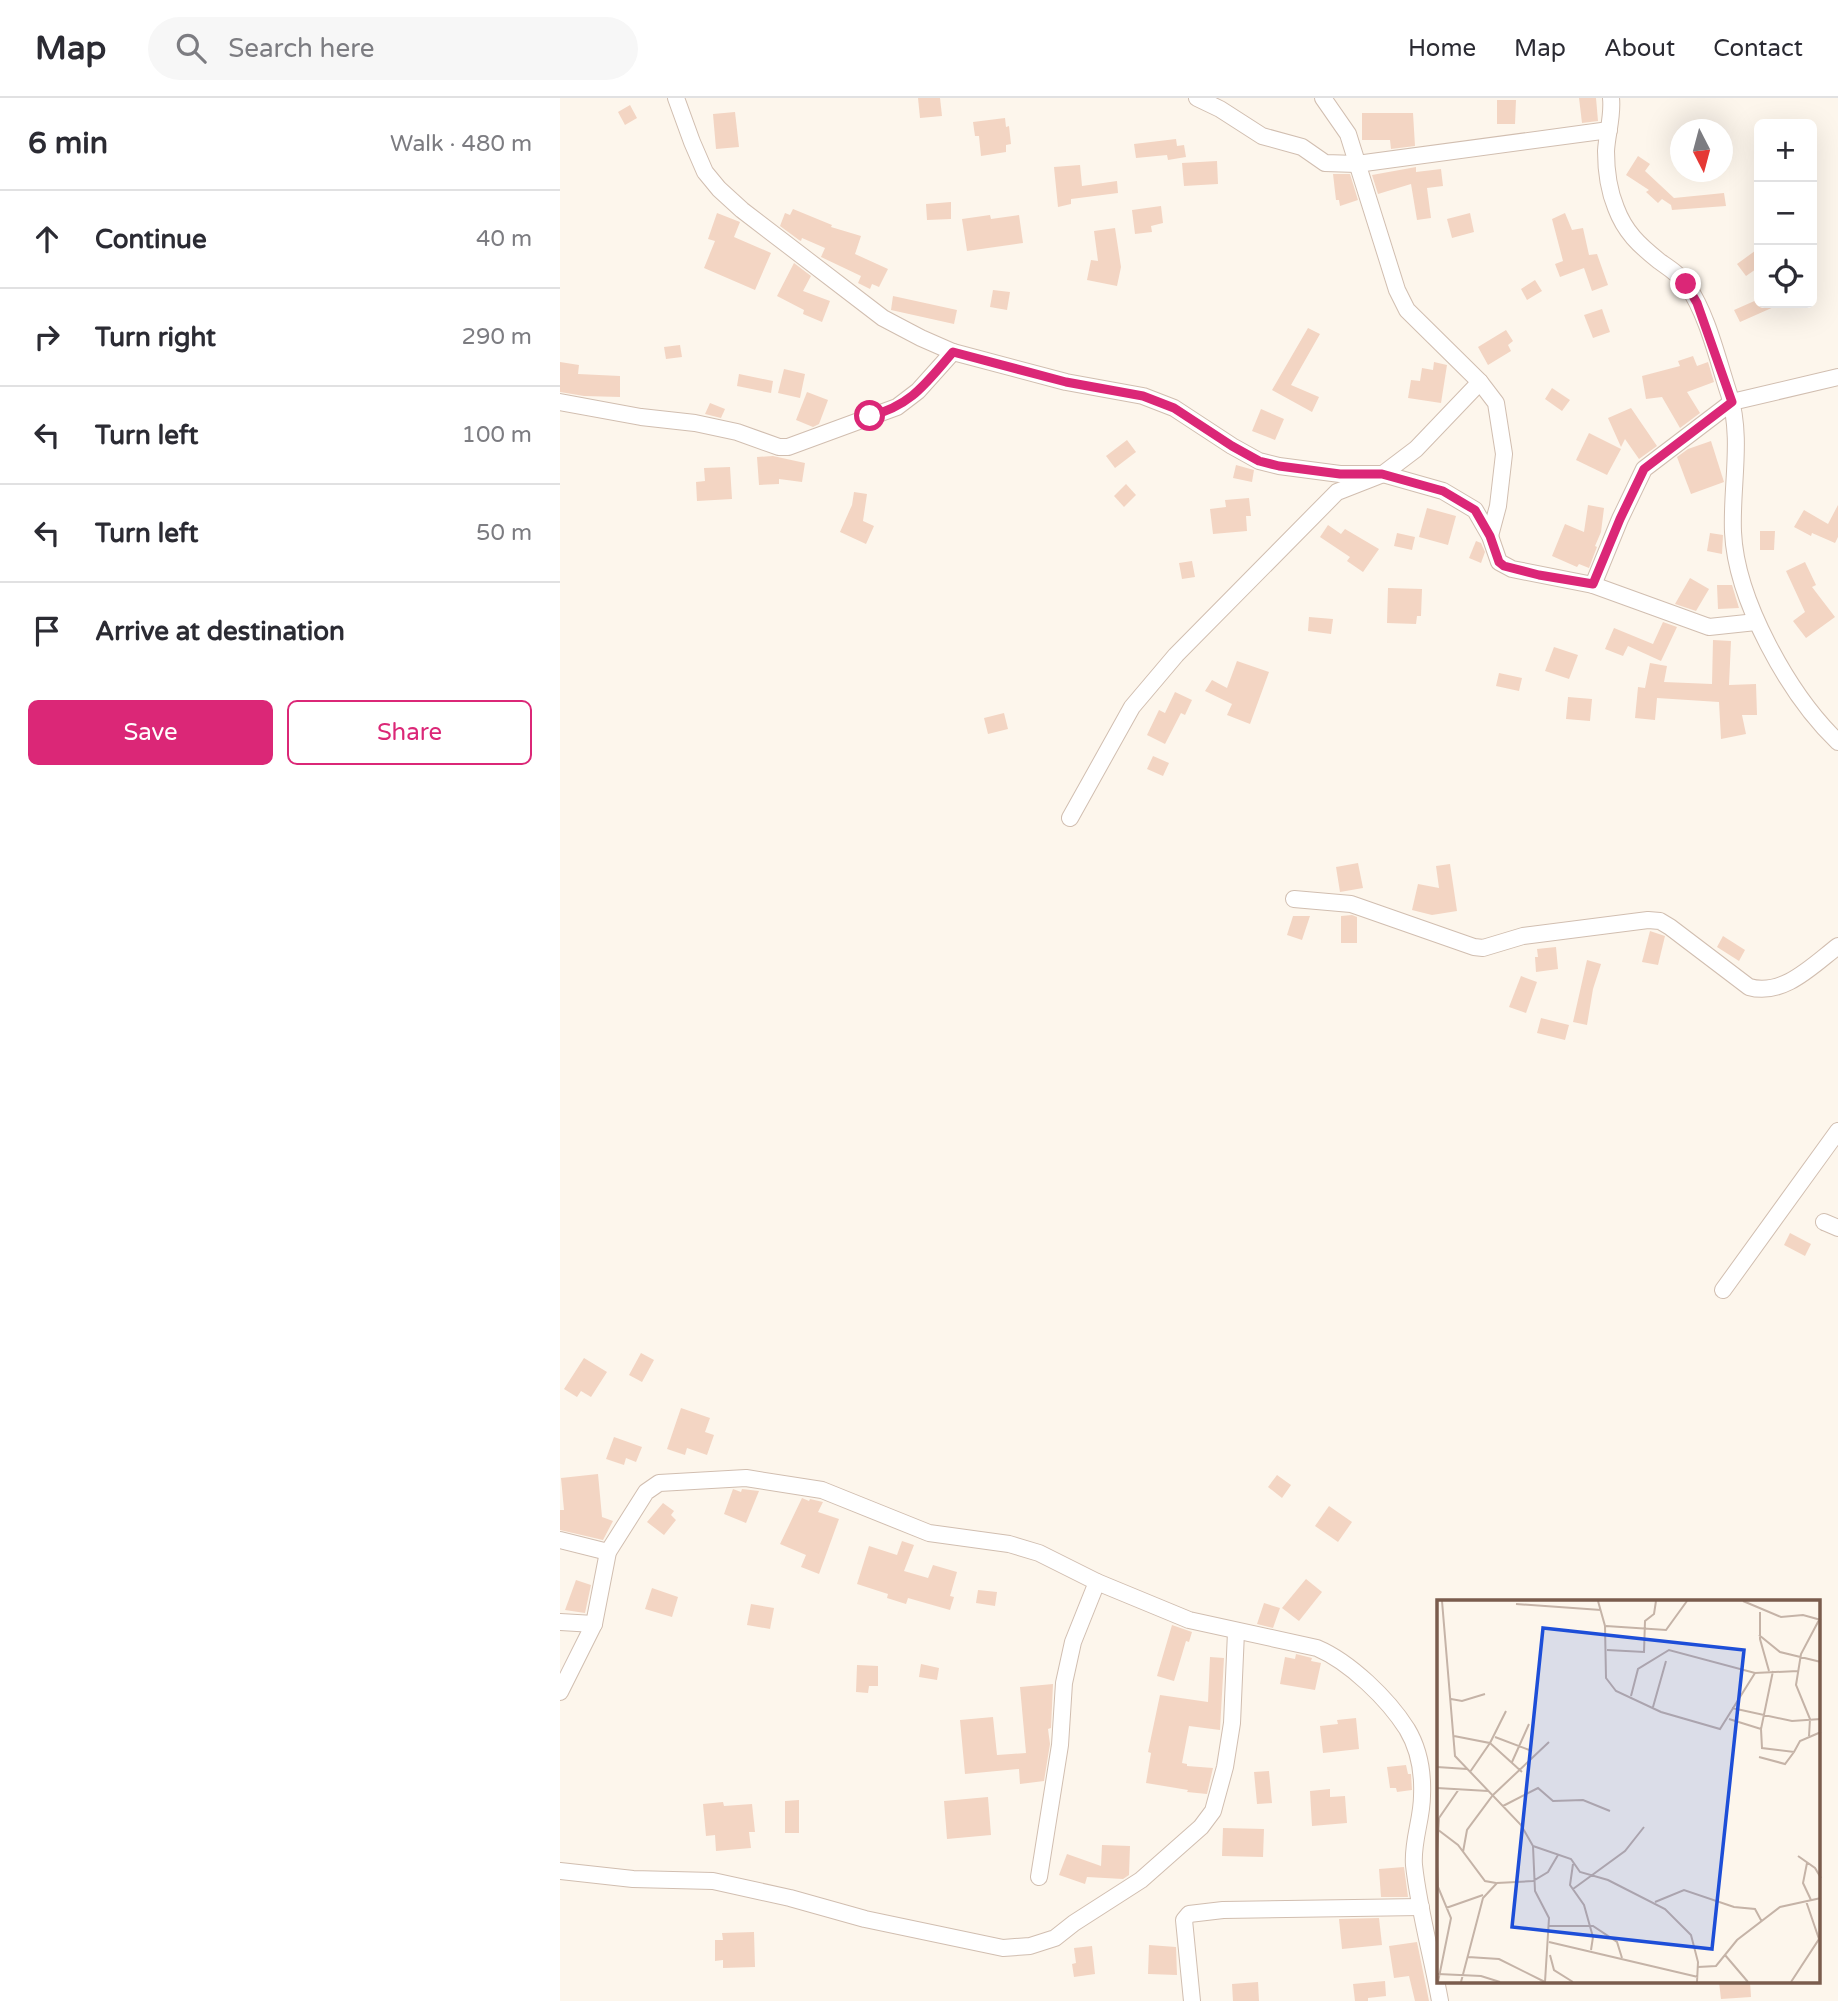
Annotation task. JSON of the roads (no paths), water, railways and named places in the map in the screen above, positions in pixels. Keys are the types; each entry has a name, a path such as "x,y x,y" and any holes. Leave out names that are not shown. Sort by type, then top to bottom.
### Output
{"street":[{"path":"677,98 701,162 719,188 742,209 883,318 953,352 1066,382 1143,396 1174,408 1259,461 1340,474 1382,474 1443,491 1475,510 1490,536 1499,562 1504,566 1593,584 1709,627 1756,622"},
{"path":"1197,98 1220,109 1262,136 1301,147 1325,163 1356,164 1609,130"},
{"path":"1323,98 1348,134 1397,290 1407,310 1480,382 1496,403 1504,454 1498,506 1490,536"},
{"path":"1611,98 1606,151 1609,183 1615,207 1628,234 1678,274 1692,293 1732,402 1735,440 1733,531 1737,564 1756,622 1806,708 1838,742"},
{"path":"560,402 641,417 695,423 737,432 779,447 789,447 897,407 918,391 953,352"},
{"path":"1593,584 1644,469 1732,402 1838,377"},
{"path":"1070,818 1132,707 1176,655 1336,492 1382,474 1416,449 1480,382"},
{"path":"1294,899 1351,904 1483,948 1523,936 1648,920 1660,921 1749,987 1760,991 1772,990 1812,967 1838,946"},
{"path":"1723,1290 1838,1131"},
{"path":"560,1692 594,1624 608,1552 646,1492 659,1483 746,1478 822,1490 929,1533 1009,1544 1039,1553 1097,1582 1189,1620 1317,1648 1336,1656 1377,1693 1407,1730 1421,1770 1422,1798 1414,1862 1440,2001"},
{"path":"560,1540 608,1552"},
{"path":"1039,1877 1060,1745 1064,1683 1073,1642 1097,1582"},
{"path":"560,1622 594,1624"},
{"path":"560,1871 633,1879 713,1881 790,1898 864,1919 1003,1948 1030,1946 1055,1938 1073,1923 1141,1880 1201,1827 1213,1811 1225,1767 1232,1724 1236,1632"},
{"path":"1192,2001 1184,1920 1189,1914 1223,1910 1421,1907"}]}
